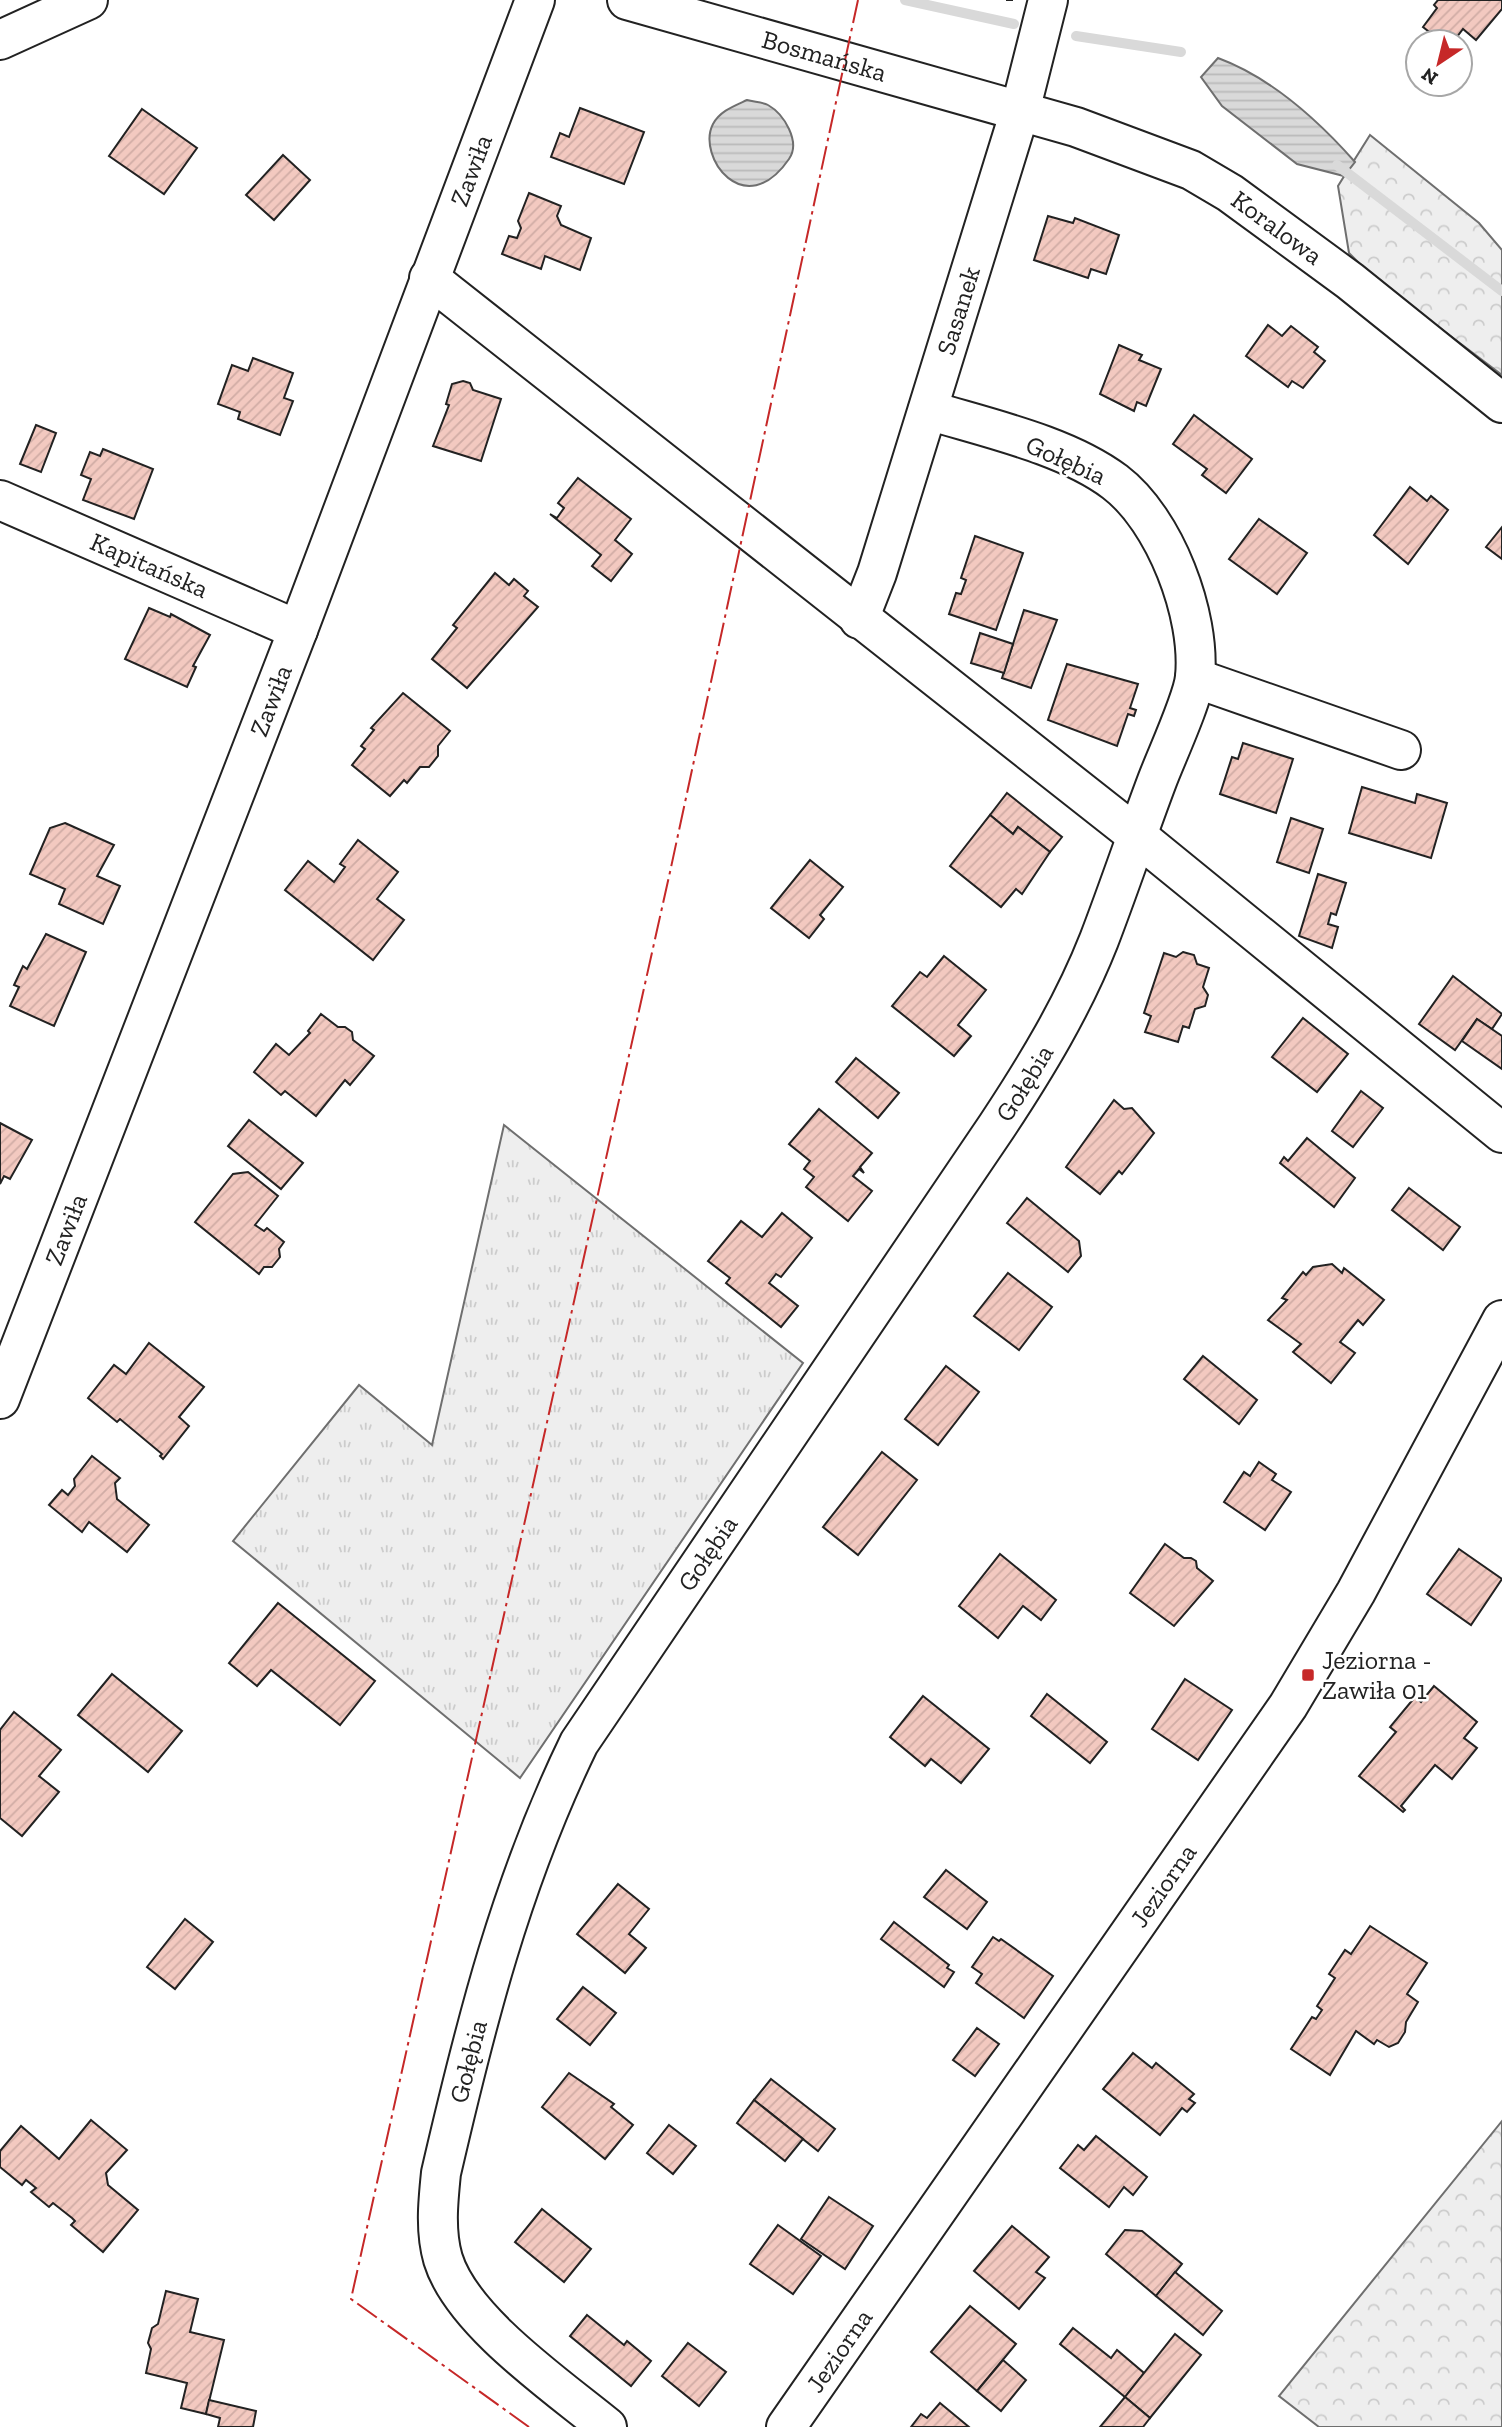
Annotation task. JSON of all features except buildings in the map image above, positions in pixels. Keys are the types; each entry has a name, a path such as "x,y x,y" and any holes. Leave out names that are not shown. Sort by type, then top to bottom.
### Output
{"street":[{"path":"0,40 88,0"},
{"name":"Zawiła","path":"0,1399 298,630 535,0"},
{"name":"Bosmańska","path":"627,0 1020,111"},
{"name":"Sasanek","path":"859,619 869,598 1020,111 1048,0"},
{"name":"Koralowa","path":"1020,111 1162,158 1222,188 1350,281 1502,403"},
{"path":"429,278 1136,835 1502,1132"},
{"name":"Gołębia","path":"607,2427 485,2324 458,2290 444,2260 437,2207 441,2174 490,1971 555,1792 579,1742 1025,1083 1059,1025 1098,942 1195,678 1191,624 1180,587 1169,553 1139,504 1116,482 1088,464 928,410"},
{"name":"Kapitańska","path":"0,500 298,630"},
{"path":"1195,678 1401,750"},
{"name":"Jeziorna","path":"786,2427 1288,1706 1369,1569 1502,1320"}],"green space":[{"path":"1370,135 1479,223 1502,250 1502,375 1375,279 1349,253 1338,186"},
{"path":"504,1125 803,1363 520,1778 233,1541 359,1385 432,1445"},
{"path":"1502,2121 1502,2427 1319,2427 1279,2396"}],"shaded area":[{"path":"1218,58 1238,66 1275,88 1309,115 1355,162 1344,176 1297,164 1222,106 1201,77"},
{"path":"747,100 766,104 774,109 789,129 793,145 789,159 772,177 756,185 741,185 728,178 718,166 710,138 713,124 719,116"}],"waterway":[{"path":"905,0 1014,24"},
{"path":"1076,36 1181,52"},
{"path":"1337,165 1502,291"}],"fence":[{"path":"1006,0 1013,0"}],"power":[{"path":"529,2427 351,2299 670,872 858,0"}],"place":[{"name":"Jeziorna - Zawiła 01","path":"1308,1675"}]}
